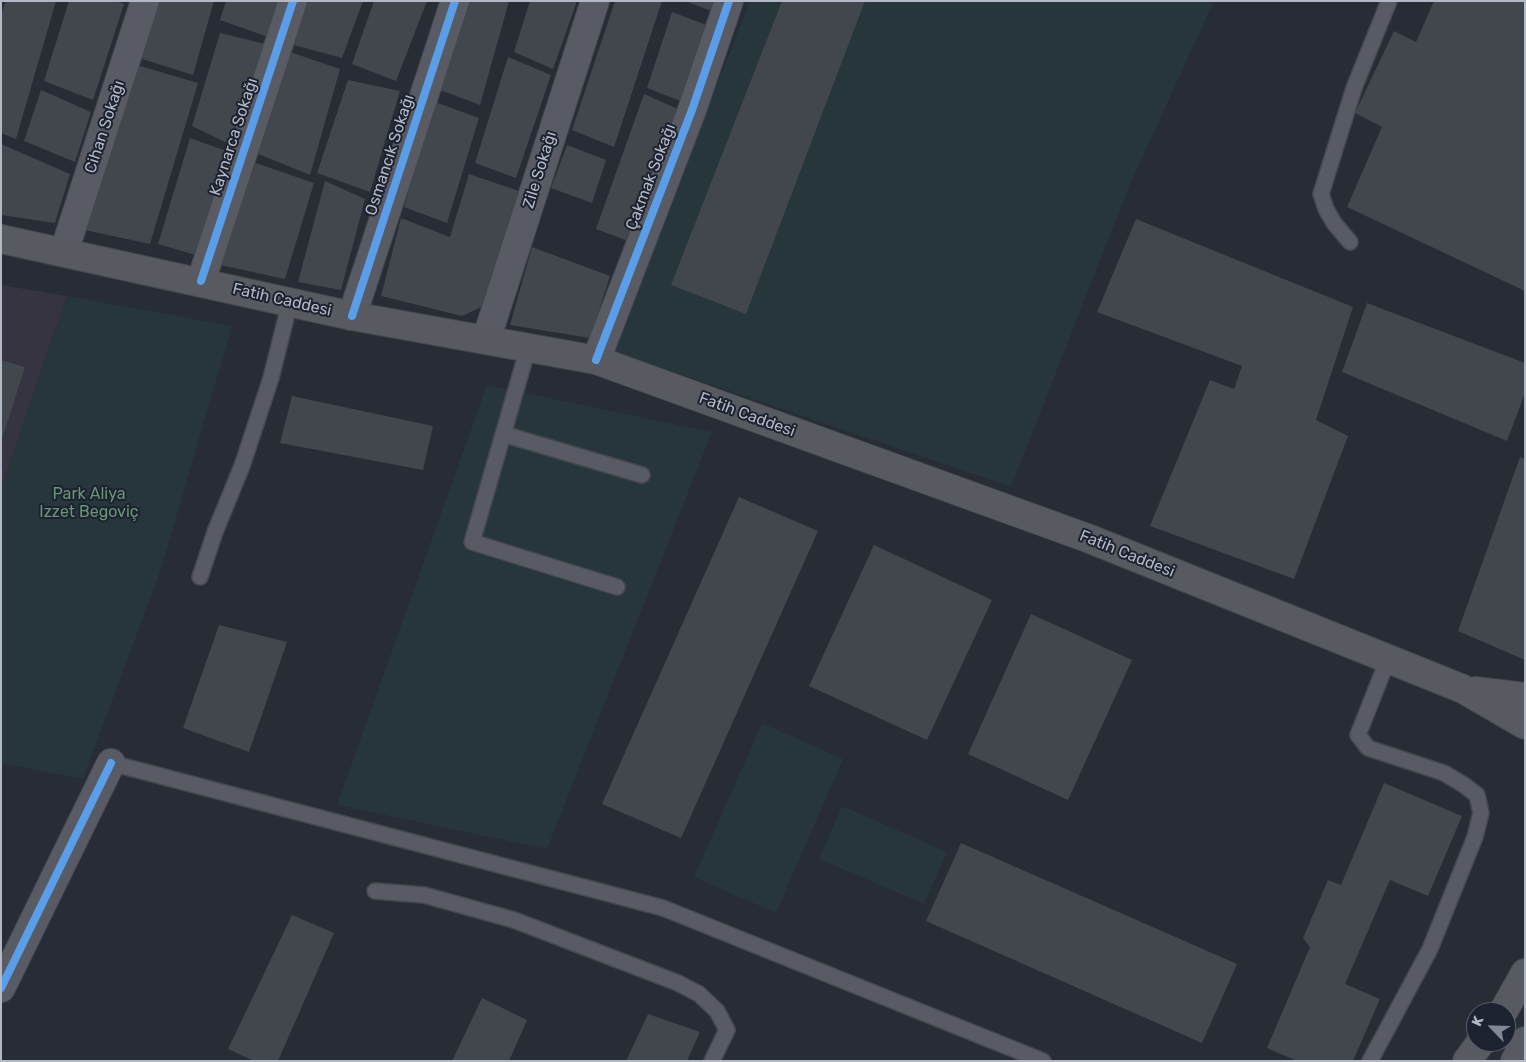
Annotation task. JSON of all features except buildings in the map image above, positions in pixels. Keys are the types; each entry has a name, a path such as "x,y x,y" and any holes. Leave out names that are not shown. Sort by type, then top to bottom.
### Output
{"main road":[{"name":"Fatih Caddesi","path":"1,239 201,281 352,316 596,360 1090,539 1464,689"},
{"path":"1464,689 1525,697"},
{"path":"1464,689 1525,725"},
{"path":"1509,1002 1525,973"},
{"path":"1515,1061 1525,1041"}],"street":[{"name":"Cihan Sokağı","path":"64,252 146,1"},
{"name":"Kaynarca Sokağı","path":"201,281 293,1"},
{"name":"Osmancık Sokağı","path":"352,316 455,1"},
{"name":"Zile Sokağı","path":"486,340 595,1"},
{"name":"Çakmak Sokağı","path":"596,360 692,110 729,1"},
{"path":"1,988 111,763"}],"lane":[{"path":"1350,242 1334,223 1321,194 1354,88 1389,1"},
{"path":"200,577 215,532 242,466 271,378 290,302"},
{"path":"528,348 472,542 617,587"},
{"path":"503,434 642,475"},
{"path":"1370,1061 1430,950 1475,837 1481,813 1477,795 1464,785 1444,773 1368,748 1358,735 1388,659"},
{"path":"111,763 663,908 1044,1061"},
{"path":"375,891 424,894 514,920 678,983 699,994 716,1011 727,1030 712,1061"}],"shaded area":[{"path":"1,285 67,296 1,489"}],"green space":[{"path":"750,1 1214,1 1129,187 1011,487 612,351"},
{"name":"Park Aliya Izzet Begoviç","path":"67,296 232,326 161,569 83,779 1,763 1,489"},
{"path":"487,385 712,432 547,849 337,805"},
{"path":"762,723 843,759 776,913 694,877"},
{"path":"842,806 947,852 924,904 819,859"}],"cycle path":[{"path":"201,281 293,1"},
{"path":"352,316 455,1"},
{"path":"596,360 692,110 729,1"},
{"path":"1,988 111,763"}]}
